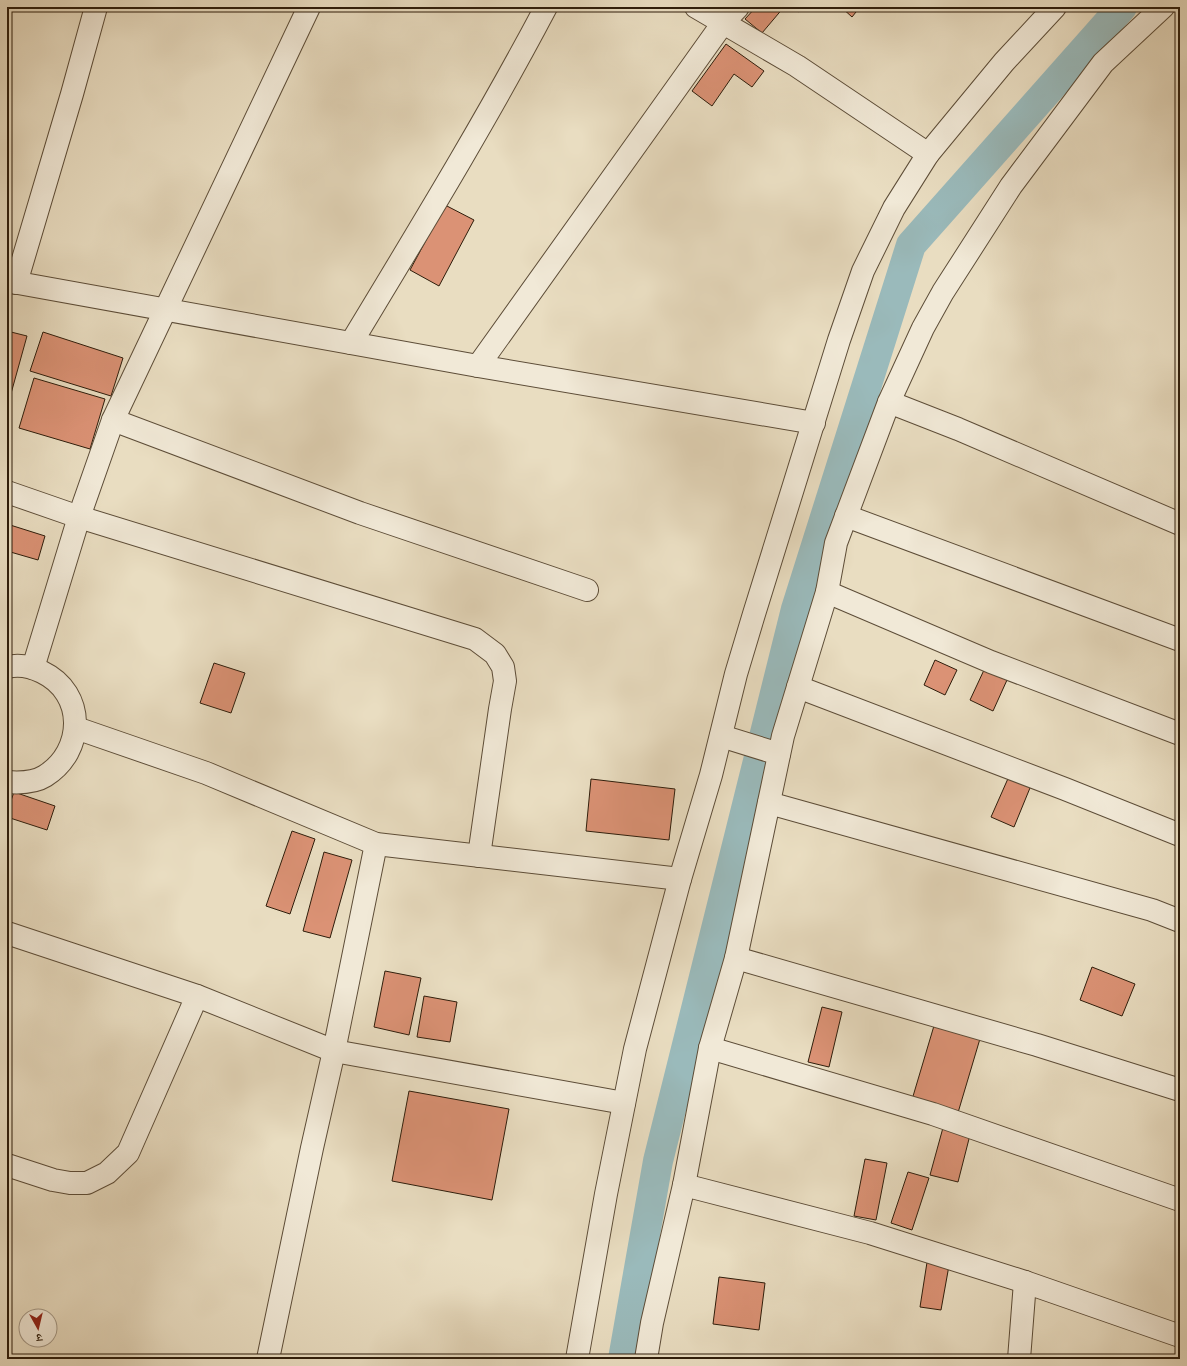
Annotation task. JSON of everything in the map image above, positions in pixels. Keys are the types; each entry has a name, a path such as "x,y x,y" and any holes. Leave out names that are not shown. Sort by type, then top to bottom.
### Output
{"street":[{"path":"96,7 72,94 12,282 478,366 814,423"},
{"path":"33,668 79,517 113,420 309,7"},
{"path":"351,343 441,193 523,51 546,7"},
{"path":"696,7 797,66 928,154"},
{"path":"478,366 724,23 738,7"},
{"path":"576,1359 606,1194 635,1049 680,879 711,775 728,738 736,674 839,340 863,271 894,208 928,154 1004,62 1055,7"},
{"path":"646,1359 652,1323 684,1185 710,1048 736,958 769,803 774,753 783,736 798,688 826,592 836,543 889,402 923,328 943,292 1011,186 1103,63 1164,7"},
{"path":"889,402 958,429 1180,524"},
{"path":"113,420 360,513 587,590"},
{"path":"7,492 79,517 475,639 495,654 503,667 505,681 479,856"},
{"path":"846,516 1180,640"},
{"path":"826,592 991,662 1180,734"},
{"path":"7,667 13,665 33,668 51,676 65,691 74,709 76,728 71,748 60,765 44,776 26,782 7,782"},
{"path":"798,688 1066,789 1180,835"},
{"path":"76,728 206,773 376,844 680,879"},
{"path":"728,738 774,753"},
{"path":"769,803 1152,910 1180,921"},
{"path":"268,1359 334,1051 376,844"},
{"path":"7,933 197,996 334,1051 624,1103"},
{"path":"736,958 1037,1045 1180,1090"},
{"path":"7,1165 52,1180 70,1184 87,1183 107,1173 128,1153 197,996"},
{"path":"710,1048 933,1114 1180,1200"},
{"path":"684,1185 870,1233 1026,1282 1180,1336"},
{"path":"1019,1359 1026,1282"}],"building":[{"path":"756,7 784,7 762,33 745,19"},
{"path":"793,7 804,7 799,12"},
{"path":"841,7 860,7 852,17"},
{"path":"726,44 764,71 752,87 734,74 712,106 692,91"},
{"path":"445,205 474,220 439,286 410,270"},
{"path":"7,331 27,336 7,408"},
{"path":"43,332 123,358 111,396 30,371"},
{"path":"34,378 105,399 90,449 19,428"},
{"path":"7,524 45,536 38,560 7,551"},
{"path":"935,660 957,670 945,695 924,685"},
{"path":"214,663 245,673 231,713 200,703"},
{"path":"984,670 1007,680 993,711 970,700"},
{"path":"1010,774 1032,783 1014,827 991,817"},
{"path":"591,779 675,789 669,840 586,831"},
{"path":"14,792 55,806 47,830 7,817 7,812"},
{"path":"292,831 315,839 290,914 266,906"},
{"path":"324,852 352,860 330,938 303,931"},
{"path":"1092,967 1135,984 1122,1016 1080,1000"},
{"path":"385,971 421,978 409,1035 374,1027"},
{"path":"424,996 457,1002 450,1042 417,1037"},
{"path":"822,1007 842,1012 829,1067 808,1062"},
{"path":"936,1019 982,1032 957,1116 911,1103"},
{"path":"409,1091 509,1109 492,1200 392,1181"},
{"path":"944,1124 971,1131 958,1182 930,1175"},
{"path":"865,1159 887,1163 876,1220 854,1216"},
{"path":"908,1172 929,1178 912,1230 891,1223"},
{"path":"928,1256 950,1260 941,1310 920,1307"},
{"path":"719,1277 765,1283 759,1330 713,1324"}],"waterway":[{"path":"623,1359 658,1161 796,609 911,245 1122,7"}]}
